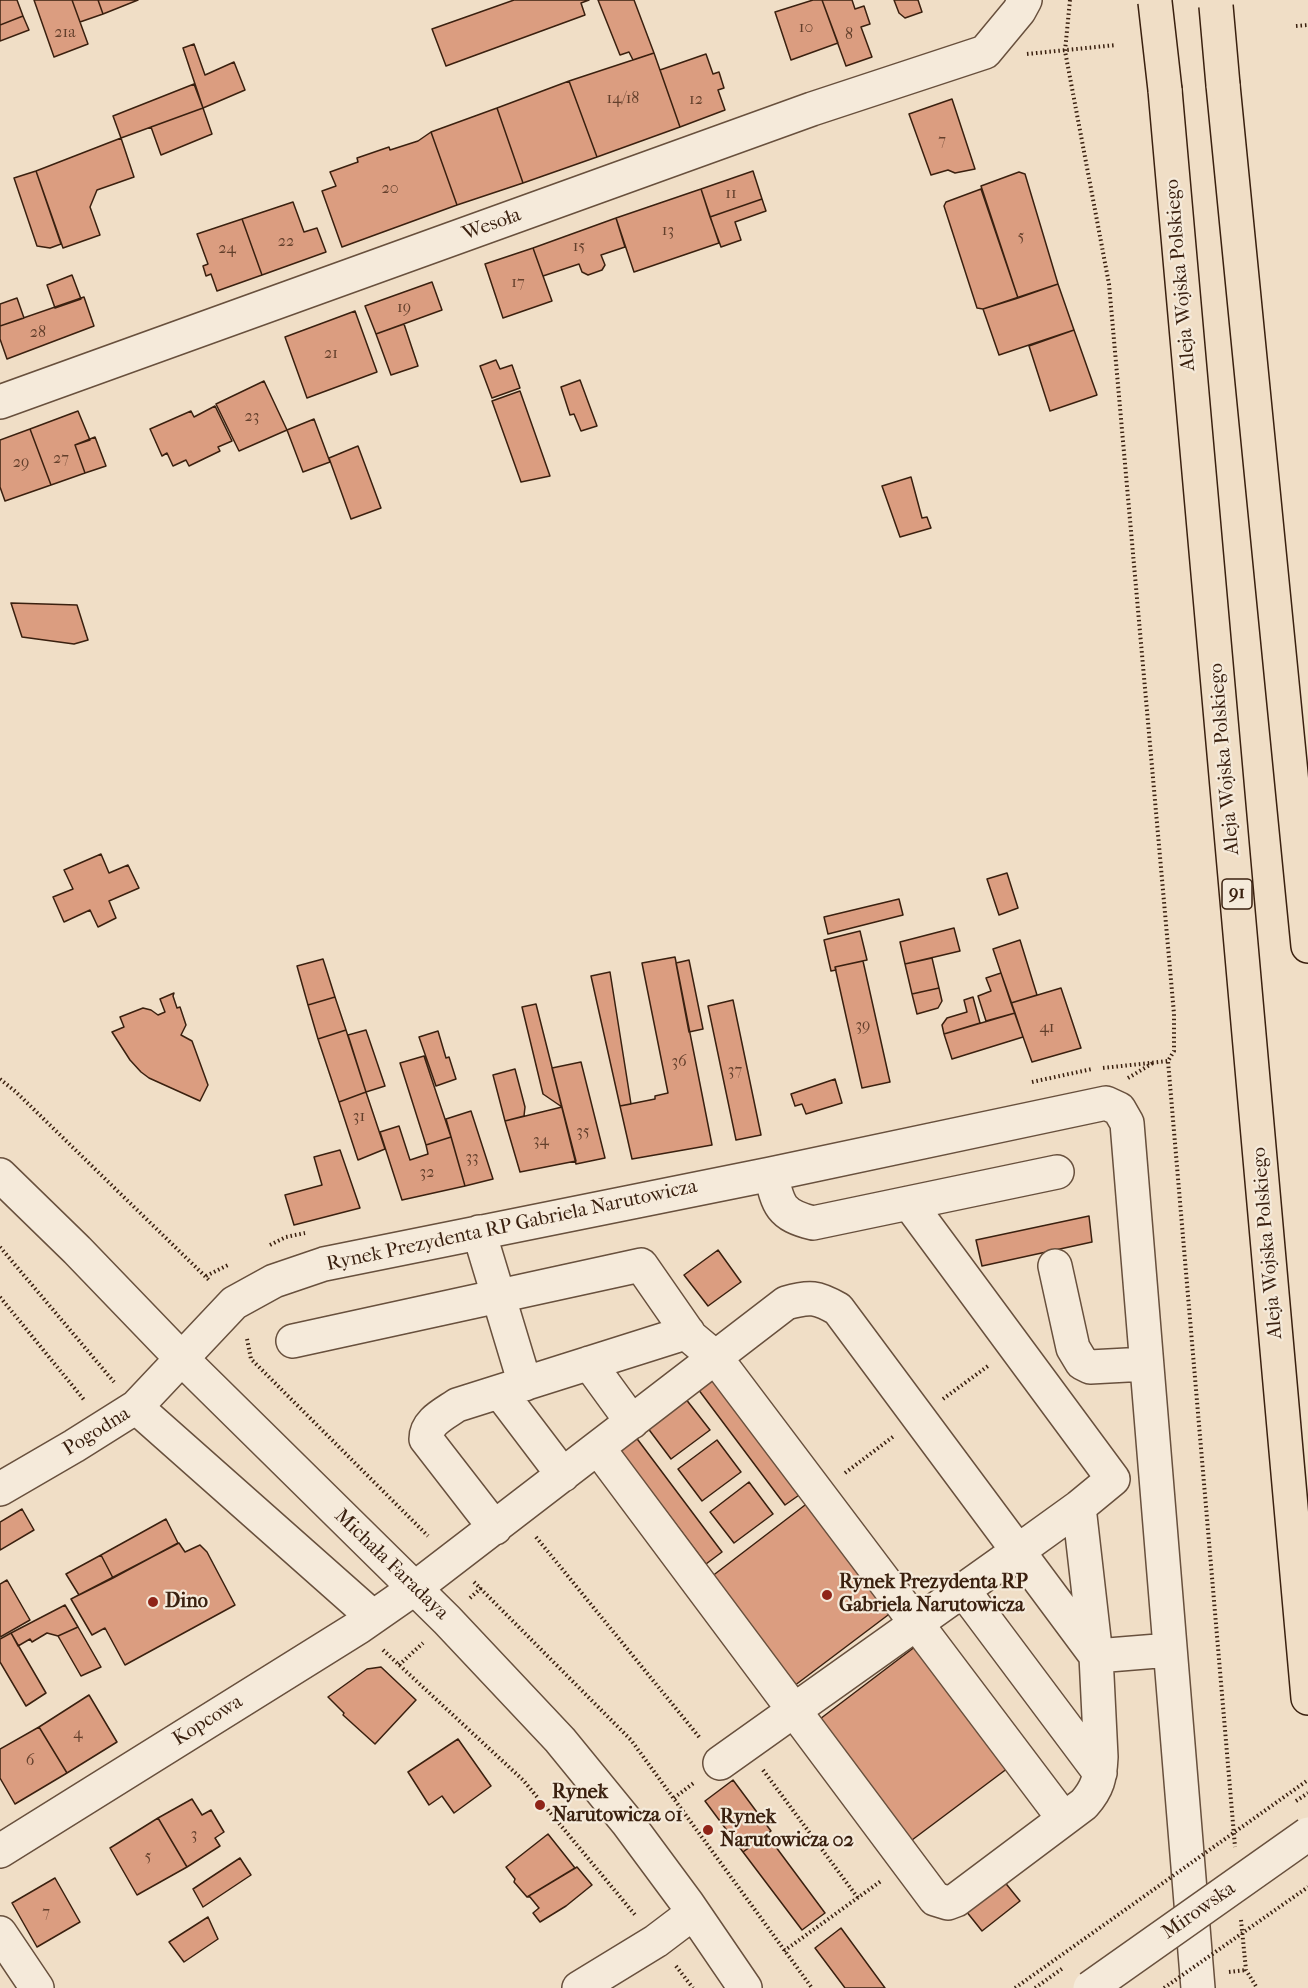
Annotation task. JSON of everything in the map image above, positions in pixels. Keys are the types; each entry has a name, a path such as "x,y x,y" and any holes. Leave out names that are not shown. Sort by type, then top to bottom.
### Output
{"main road":[{"name":"Aleja Wojska Polskiego","path":"1155,1 1165,90 1308,1698"},
{"path":"1216,3 1308,946"}],"street":[{"name":"Wesoła","path":"0,402 801,113 985,52 1019,11 1025,0"},
{"name":"Rynek Prezydenta RP Gabriela Narutowicza","path":"182,1359 234,1303 274,1281 324,1264 771,1174 1083,1106 1106,1103 1119,1109 1126,1123 1198,1988"},
{"path":"771,1174 777,1200 784,1210 795,1218 813,1223 1057,1172"},
{"name":"Michała Faradaya","path":"0,1174 182,1359 494,1667 560,1740 627,1822 745,1988"},
{"path":"909,1203 1113,1479"},
{"path":"479,1232 498,1296 513,1388 563,1475"},
{"path":"293,1341 641,1265 688,1332 716,1358 1064,1819"},
{"path":"1055,1266 1073,1348 1082,1363 1090,1367 1146,1364"},
{"name":"Kopcowa","path":"0,1851 373,1617 453,1561 786,1303 803,1298 820,1299 838,1309 1096,1656"},
{"path":"505,1520 426,1439 426,1431 431,1424 457,1405 688,1332"},
{"name":"Pogodna","path":"0,1489 39,1452 136,1407 182,1359"},
{"path":"589,1363 632,1422"},
{"path":"136,1407 373,1617"},
{"path":"598,1448 935,1899 948,1903 956,1900 1084,1804 1095,1791 1100,1773 1096,1656 1079,1507"},
{"path":"733,1754 1079,1507 1113,1479 1156,1476"},
{"path":"963,1590 1100,1773"},
{"path":"1096,1656 1170,1650"},
{"name":"Mirowska","path":"1090,1988 1308,1834"},
{"path":"579,1988 656,1941 693,1913"},
{"path":"0,1933 37,1988"}],"path":[{"path":"1070,0 1065,51 1109,284 1174,1014 1174,1051 1168,1061 1235,1851"},
{"path":"1296,26 1308,25"},
{"path":"1065,51 1116,45"},
{"path":"1082,1071 1168,1061"},
{"path":"0,1079 234,1303 250,1324 246,1341 251,1359 631,1740 812,1988"},
{"path":"0,1247 136,1407"},
{"path":"505,1520 733,1754 858,1898"},
{"path":"674,1798 733,1754"},
{"path":"523,1780 612,1886"},
{"path":"1015,1988 1308,1780"},
{"path":"784,1951 907,1862"},
{"path":"1164,1988 1308,1887"},
{"path":"1240,1910 1246,1970 1257,1988"}],"building":[{"path":"0,0 17,0 23,16 0,25"},
{"path":"34,0 72,0 88,44 54,57"},
{"path":"72,0 98,0 103,14 80,22"},
{"path":"98,0 138,0 103,14"},
{"path":"514,0 589,0 581,3 585,15 446,66 432,29"},
{"path":"598,0 634,0 654,53 633,60 629,52 620,55"},
{"path":"813,0 822,0 838,43 791,60 775,12"},
{"path":"822,0 852,0 855,9 864,6 870,24 861,27 872,57 846,66"},
{"path":"894,0 918,0 922,12 905,18 899,13"},
{"path":"23,16 29,30 0,41 0,25"},
{"path":"194,44 205,75 234,62 245,90 203,108 183,48"},
{"path":"654,53 680,127 597,157 569,81"},
{"path":"706,54 713,74 719,72 724,88 718,90 725,110 680,127 660,70"},
{"path":"569,81 597,157 523,183 497,108"},
{"path":"194,84 203,108 121,138 113,116"},
{"path":"952,99 975,169 955,173 948,170 931,175 909,114"},
{"path":"203,108 212,134 161,155 151,127"},
{"path":"497,108 523,183 457,205 431,132"},
{"path":"431,132 457,205 342,247 322,191 336,186 330,172 358,162 357,158 389,147 390,150 418,141"},
{"path":"121,138 134,177 97,190 90,207 100,235 63,248 36,171"},
{"path":"36,171 61,244 50,248 37,246 14,178"},
{"path":"753,171 762,199 710,217 701,189"},
{"path":"1019,172 1025,174 1058,284 1018,298 981,186"},
{"path":"701,189 719,243 634,272 616,218"},
{"path":"981,189 1018,298 983,309 977,308 944,206 946,202"},
{"path":"762,199 766,211 735,222 741,240 721,247 710,217"},
{"path":"293,202 304,232 317,228 326,252 262,275 242,219"},
{"path":"616,218 625,247 601,255 605,265 602,270 588,275 582,272 579,264 543,276 533,248"},
{"path":"242,219 262,275 217,291 211,274 206,276 203,266 208,264 197,234"},
{"path":"533,248 552,301 503,318 485,264"},
{"path":"72,275 81,299 55,308 47,285"},
{"path":"432,282 442,310 376,334 365,306"},
{"path":"1058,284 1074,330 999,355 983,309"},
{"path":"84,297 94,326 7,359 0,339 0,326"},
{"path":"17,298 24,318 0,326 0,304"},
{"path":"355,311 377,372 307,398 285,337"},
{"path":"404,324 418,366 391,375 376,334"},
{"path":"1074,330 1097,395 1050,411 1029,346"},
{"path":"496,360 500,369 512,365 520,388 492,398 480,366"},
{"path":"580,380 597,426 581,431 574,414 570,415 561,387"},
{"path":"264,381 287,430 239,451 216,404"},
{"path":"520,391 550,476 521,482 492,401"},
{"path":"215,406 232,441 218,447 220,451 189,466 186,460 173,466 167,453 162,456 150,429 191,411 194,417"},
{"path":"78,411 90,440 75,445 85,473 51,485 30,429"},
{"path":"314,419 330,462 303,472 287,430"},
{"path":"30,429 51,485 5,501 0,487 0,440"},
{"path":"95,437 106,466 85,473 75,445"},
{"path":"358,446 381,508 351,519 329,458"},
{"path":"911,477 922,518 927,517 931,528 900,537 882,486"},
{"path":"11,603 77,605 88,640 74,644 22,637"},
{"path":"101,854 109,873 128,865 139,888 109,901 116,918 98,927 90,910 64,922 53,897 73,889 64,870"},
{"path":"1007,873 1018,908 999,915 987,879"},
{"path":"899,899 903,915 828,934 824,917"},
{"path":"954,928 960,951 905,964 900,942"},
{"path":"860,931 867,960 835,967 836,970 831,971 824,940"},
{"path":"1020,940 1037,995 1011,1003 993,949"},
{"path":"675,957 712,1145 632,1159 620,1106 655,1099 655,1096 668,1093 642,963"},
{"path":"932,958 939,988 912,994 905,964"},
{"path":"323,959 335,997 308,1005 297,966"},
{"path":"689,960 703,1029 689,1032 676,963"},
{"path":"863,961 890,1082 862,1088 835,967"},
{"path":"610,972 631,1104 620,1106 591,976"},
{"path":"1001,973 1015,1013 986,1021 978,996 991,991 986,978"},
{"path":"939,988 942,1001 938,1008 917,1014 912,994"},
{"path":"1061,988 1081,1048 1032,1062 1011,1003"},
{"path":"174,993 177,1008 180,1007 186,1025 181,1035 192,1041 208,1085 200,1101 149,1078 141,1072 130,1060 112,1032 124,1027 120,1017 143,1008 158,1015 165,1012 160,999"},
{"path":"335,997 346,1030 318,1039 308,1005"},
{"path":"973,997 980,1023 944,1034 942,1025 947,1018 967,1012 964,1000"},
{"path":"733,1000 761,1135 736,1140 708,1006"},
{"path":"536,1004 562,1107 543,1094 522,1007"},
{"path":"1015,1013 1023,1037 952,1059 944,1034"},
{"path":"346,1030 366,1092 339,1102 318,1039"},
{"path":"366,1030 385,1086 366,1092 348,1035"},
{"path":"438,1031 446,1058 449,1057 456,1079 436,1086 419,1037"},
{"path":"424,1056 451,1137 426,1145 400,1063"},
{"path":"581,1062 605,1158 576,1164 552,1068"},
{"path":"515,1069 525,1107 524,1116 505,1121 493,1075"},
{"path":"835,1079 842,1103 806,1114 802,1104 795,1106 791,1094"},
{"path":"366,1092 385,1149 358,1160 339,1102"},
{"path":"562,1107 576,1161 520,1172 505,1121"},
{"path":"471,1111 493,1179 465,1186 446,1119"},
{"path":"399,1126 410,1160 428,1154 426,1145 451,1137 465,1186 402,1200 380,1132"},
{"path":"340,1150 360,1208 294,1225 285,1195 322,1185 314,1157"},
{"path":"1089,1216 1092,1242 982,1266 976,1240"},
{"path":"718,1250 741,1282 708,1306 684,1275"},
{"path":"714,1376 802,1493 785,1505 698,1389"},
{"path":"685,1398 710,1430 671,1459 647,1427"},
{"path":"635,1436 722,1552 706,1564 618,1448"},
{"path":"717,1440 741,1472 702,1501 678,1469"},
{"path":"749,1482 773,1514 734,1543 710,1512"},
{"path":"809,1502 892,1612 794,1686 711,1577"},
{"path":"22,1509 34,1530 0,1550 0,1522"},
{"path":"166,1519 178,1543 113,1578 101,1555"},
{"name":"Dino","path":"179,1543 185,1552 200,1545 207,1552 235,1605 125,1665 105,1628 92,1635 71,1599"},
{"path":"101,1555 113,1578 79,1595 66,1574"},
{"path":"7,1580 30,1620 0,1637 0,1584"},
{"path":"65,1605 78,1627 58,1636 47,1633 32,1642 30,1639 18,1646 11,1633"},
{"path":"78,1627 101,1667 81,1676 58,1636"},
{"path":"11,1633 46,1693 26,1706 0,1662 0,1639"},
{"path":"920,1643 1012,1765 908,1843 816,1722"},
{"path":"381,1667 416,1700 375,1744 343,1715 344,1713 328,1697 367,1669"},
{"path":"89,1695 117,1742 67,1773 39,1727"},
{"path":"39,1727 67,1773 15,1804 0,1778 0,1749"},
{"path":"458,1739 491,1786 454,1813 442,1796 429,1805 408,1772"},
{"path":"733,1780 771,1831 743,1852 705,1801"},
{"path":"192,1799 202,1815 211,1810 224,1832 215,1838 220,1846 187,1867 158,1818"},
{"path":"158,1818 187,1867 137,1895 110,1848"},
{"path":"548,1834 575,1868 527,1897 514,1882 515,1879 506,1867"},
{"path":"767,1835 825,1913 802,1930 743,1852"},
{"path":"240,1858 251,1875 203,1907 193,1889"},
{"path":"577,1867 592,1885 566,1906 540,1922 533,1913 539,1908 530,1897 527,1897"},
{"path":"55,1878 80,1922 37,1947 12,1903"},
{"path":"1003,1880 1020,1901 982,1931 966,1911"},
{"path":"208,1917 218,1939 184,1962 169,1942"},
{"path":"841,1928 885,1988 845,1988 815,1948"}],"place":[{"name":"Rynek Prezydenta RP Gabriela Narutowicza","path":"827,1595"},
{"name":"Dino","path":"153,1602"},
{"name":"Rynek Narutowicza 01","path":"540,1805"},
{"name":"Rynek Narutowicza 02","path":"708,1830"}]}
